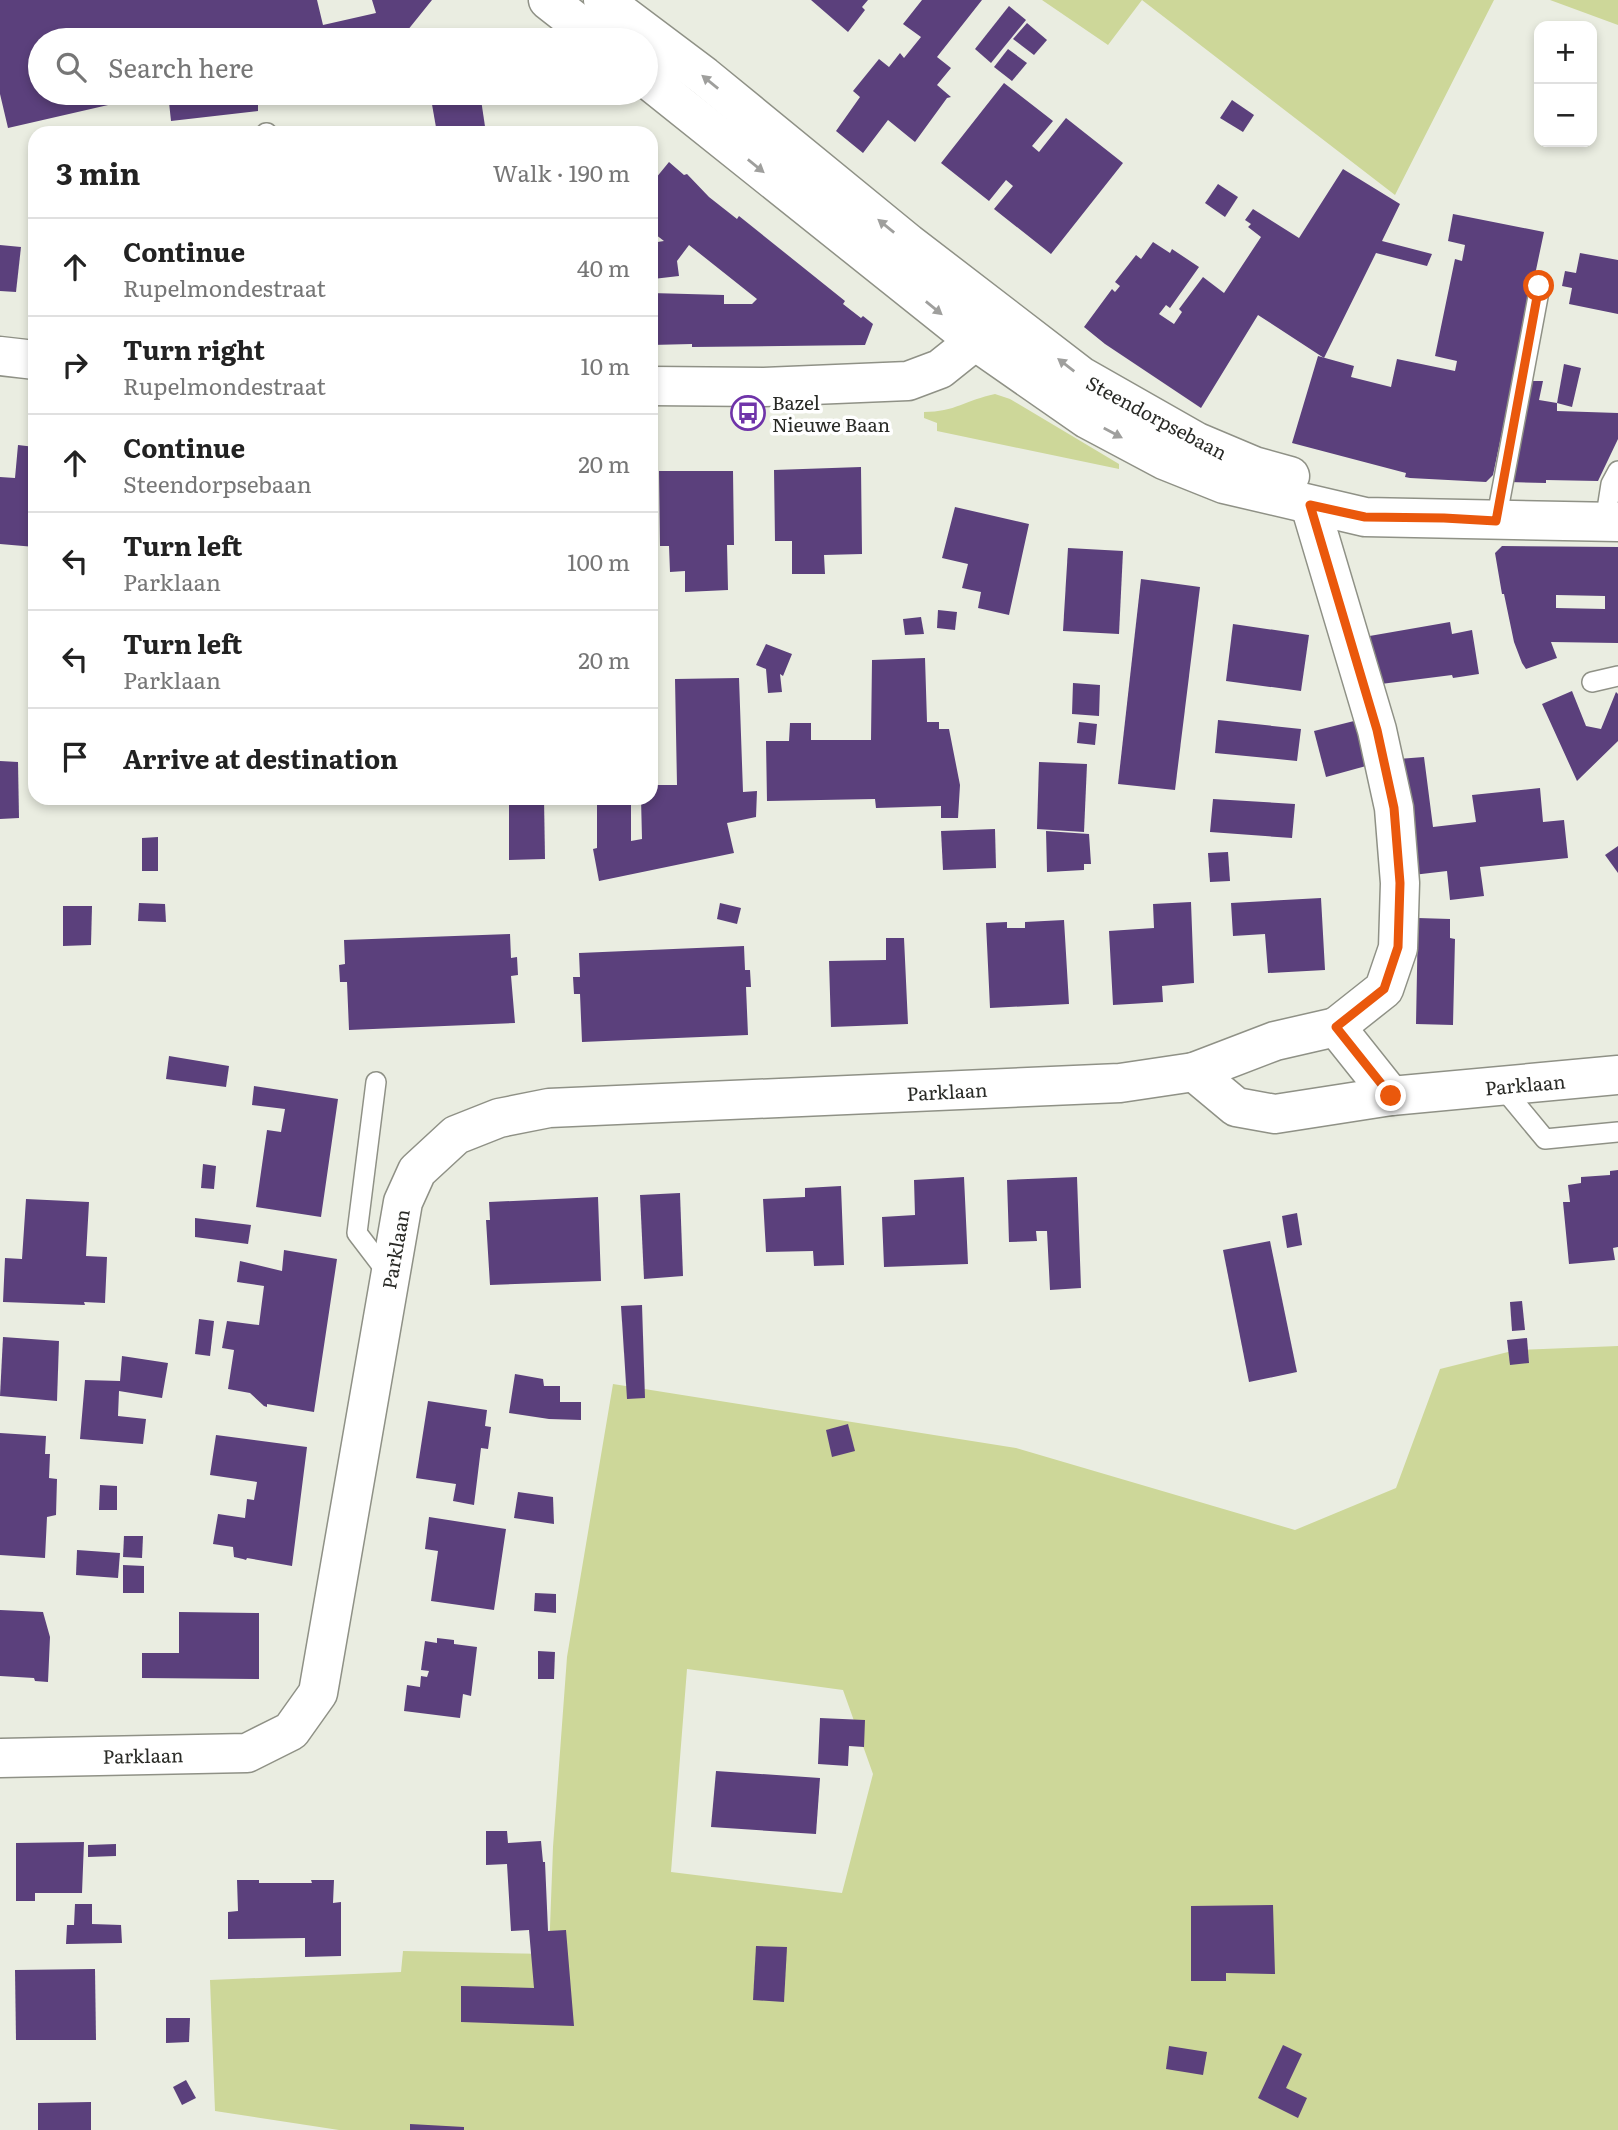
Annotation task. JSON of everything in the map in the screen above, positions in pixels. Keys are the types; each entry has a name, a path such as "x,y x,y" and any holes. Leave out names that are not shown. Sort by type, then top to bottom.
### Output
{"street":[{"path":"548,0 584,28"},
{"name":"Steendorpsebaan","path":"603,0 640,28"},
{"name":"Steendorpsebaan","path":"658,41 908,243 986,326 1087,419 1164,460 1224,484 1365,517 1444,518"},
{"name":"Steendorpsebaan","path":"658,87 986,326 1197,442 1254,466 1444,518"},
{"path":"658,386 764,387 908,381 940,369 986,326"},
{"path":"0,356 28,359"},
{"name":"Parklaan","path":"0,1758 247,1753 291,1731 318,1693 403,1202 417,1171 456,1135 499,1118 549,1108 1120,1083 1194,1072 1275,1041 1336,1027 1384,989 1398,947 1400,883 1394,808 1377,730 1310,505"},
{"path":"1444,518 1611,522"},
{"path":"1336,1027 1391,1096"},
{"name":"Parklaan","path":"1194,1072 1237,1107 1275,1114 1391,1096 1618,1075"}],"lane":[{"path":"1496,521 1539,286"},
{"path":"1611,522 1611,484 1618,471"},
{"path":"1592,682 1618,676"},
{"path":"376,1082 357,1233 390,1276"},
{"path":"1501,1086 1545,1139 1618,1132"}],"green space":[{"path":"1042,0 1142,0 1108,45"},
{"path":"1142,0 1494,0 1395,195"},
{"path":"1550,0 1618,0 1618,25"},
{"path":"995,394 1010,399 1119,464 1119,469 937,431 937,423 924,418 924,412 952,408"},
{"path":"1618,1346 1618,2130 339,2130 215,2111 210,1980 401,1972 403,1951 549,1954 553,1847 567,1657 613,1384 1016,1448 1295,1530 1396,1488 1440,1369 1516,1350","holes":["687,1669 843,1690 873,1774 842,1893 671,1872"]}],"building":[{"path":"0,0 317,0 323,25 376,13 372,0 432,0 409,28 28,28 28,105 108,105 8,128 0,94"},
{"path":"811,0 868,0 862,7 865,10 848,32"},
{"path":"922,0 982,0 937,57 951,68 937,85 951,97 947,98 915,142 888,120 863,153 836,131 860,97 853,91 879,59 889,67 900,53 904,58 921,37 903,24"},
{"path":"1009,6 1026,20 991,63 975,49"},
{"path":"1027,23 1047,40 1034,55 1013,39"},
{"path":"1008,49 1027,63 1012,81 994,67"},
{"path":"1004,83 1053,121 1032,146 1039,152 1066,118 1123,163 1051,254 994,209 1013,186 1006,180 989,201 941,163"},
{"path":"1232,100 1254,115 1243,132 1220,118"},
{"path":"169,105 258,105 258,111 171,121"},
{"path":"432,105 482,105 485,126 436,126"},
{"path":"669,162 684,175 687,174 709,197 737,219 739,216 845,301 843,304 873,324 865,345 692,347 692,344 658,345 658,293 724,295 724,304 752,304 757,299 689,245 677,261 679,276 658,278 658,242 664,241 658,236 658,175"},
{"path":"1343,169 1400,204 1382,241 1432,254 1427,266 1376,253 1324,358 1258,315 1201,408 1084,327 1112,289 1115,292 1120,286 1115,282 1136,255 1141,259 1153,242 1170,253 1172,249 1199,267 1170,308 1166,305 1159,314 1174,324 1182,312 1179,309 1203,277 1224,293 1261,237 1248,227 1251,224 1245,220 1253,209 1299,238"},
{"path":"1218,184 1238,197 1225,217 1205,203"},
{"path":"1453,214 1544,232 1493,475 1486,482 1410,478 1405,477 1406,473 1292,443 1318,356 1354,366 1351,377 1391,387 1397,359 1455,371 1457,361 1435,356 1455,259 1462,261 1465,245 1448,241"},
{"path":"0,245 21,247 16,292 0,291"},
{"path":"1580,253 1618,260 1618,314 1569,304 1572,288 1562,286 1565,271 1576,273"},
{"path":"1564,364 1581,368 1572,407 1557,403"},
{"path":"1530,381 1543,381 1539,400 1557,403 1557,411 1618,413 1618,439 1598,481 1509,482"},
{"path":"18,445 28,446 28,546 0,544 0,477 15,478"},
{"path":"861,467 862,554 824,555 825,574 792,574 792,541 775,541 774,470"},
{"path":"659,471 733,471 734,545 727,545 728,590 685,592 685,571 670,572 669,546 660,546"},
{"path":"955,507 1029,524 1009,615 978,608 981,592 962,588 968,564 942,558"},
{"path":"1502,546 1618,547 1618,643 1551,642 1557,658 1526,669 1514,642 1495,553","holes":["1556,595 1605,596 1605,609 1556,608"]},
{"path":"1068,548 1123,551 1119,634 1063,631"},
{"path":"1141,579 1200,587 1175,790 1118,784"},
{"path":"938,610 957,612 955,630 937,628"},
{"path":"921,617 924,634 905,635 903,619"},
{"path":"1450,622 1452,634 1472,630 1479,674 1373,685 1358,638"},
{"path":"1233,624 1309,635 1301,691 1226,681"},
{"path":"766,644 792,654 783,676 780,674 782,692 768,693 766,669 756,665"},
{"path":"925,658 927,722 939,722 939,729 949,729 960,785 958,818 941,818 941,806 876,808 875,799 767,801 766,741 789,741 790,723 811,723 811,740 871,740 872,660"},
{"path":"739,678 743,792 757,791 756,817 727,823 734,853 599,881 593,849 597,848 597,805 631,805 631,841 642,839 641,805 658,805 658,785 677,785 675,679"},
{"path":"1073,683 1100,685 1099,716 1072,714"},
{"path":"1572,691 1586,726 1601,729 1616,692 1618,694 1618,741 1577,781 1542,704"},
{"path":"1218,720 1301,729 1297,761 1215,753"},
{"path":"1354,721 1366,766 1326,777 1314,731"},
{"path":"1079,722 1097,724 1095,745 1077,743"},
{"path":"1424,757 1433,827 1476,822 1472,795 1540,788 1543,822 1564,820 1568,858 1480,867 1484,896 1450,900 1447,871 1413,875 1398,759"},
{"path":"0,761 18,762 19,818 0,819"},
{"path":"1039,762 1087,764 1084,832 1037,829"},
{"path":"1213,799 1295,804 1292,838 1210,832"},
{"path":"509,805 544,805 545,859 509,860"},
{"path":"995,829 996,868 943,870 941,831"},
{"path":"1046,831 1089,834 1091,864 1084,864 1084,870 1047,872"},
{"path":"158,837 158,871 142,871 142,838"},
{"path":"1618,846 1618,873 1605,855"},
{"path":"1228,852 1230,881 1210,882 1208,853"},
{"path":"1321,898 1325,970 1268,973 1265,934 1233,936 1231,903"},
{"path":"1191,902 1194,983 1162,986 1163,1002 1113,1005 1109,931 1154,928 1153,904"},
{"path":"139,903 165,904 166,922 138,921"},
{"path":"720,903 741,908 737,924 717,919"},
{"path":"63,906 92,906 91,945 63,946"},
{"path":"1418,918 1450,919 1450,938 1455,939 1453,1025 1416,1024"},
{"path":"1064,920 1069,1004 990,1008 986,923 1007,922 1007,928 1025,928 1025,922"},
{"path":"510,934 511,958 517,957 518,975 511,976 515,1023 349,1030 347,982 340,982 339,965 345,964 344,940"},
{"path":"886,938 904,938 908,1024 831,1027 829,961 886,960"},
{"path":"744,946 745,970 750,970 751,987 746,987 748,1035 582,1042 580,994 574,994 573,977 580,977 579,953"},
{"path":"169,1056 229,1066 226,1087 166,1079"},
{"path":"254,1086 338,1099 321,1217 256,1207 267,1130 281,1132 285,1109 252,1105"},
{"path":"203,1164 216,1166 214,1189 201,1188"},
{"path":"1618,1170 1618,1247 1613,1248 1615,1260 1569,1264 1563,1202 1570,1202 1568,1185 1581,1183 1581,1177 1610,1175 1610,1171"},
{"path":"964,1177 968,1264 884,1267 882,1217 915,1215 914,1180"},
{"path":"1077,1177 1081,1288 1050,1290 1047,1231 1036,1231 1037,1241 1009,1242 1007,1180"},
{"path":"841,1186 844,1265 814,1266 813,1251 766,1252 763,1199 805,1197 805,1188"},
{"path":"680,1193 683,1276 644,1279 640,1195"},
{"path":"598,1197 601,1281 490,1285 486,1220 490,1220 489,1202"},
{"path":"26,1199 89,1202 86,1256 107,1257 105,1303 84,1302 85,1305 3,1302 5,1258 22,1259"},
{"path":"1297,1213 1302,1245 1287,1248 1282,1216"},
{"path":"195,1218 251,1225 248,1244 195,1237"},
{"path":"1270,1241 1297,1372 1249,1382 1223,1250"},
{"path":"284,1250 337,1259 314,1412 267,1404 267,1407 250,1393 228,1389 234,1350 222,1348 227,1321 259,1325 264,1286 237,1282 240,1261 282,1271"},
{"path":"1522,1301 1525,1330 1512,1331 1510,1302"},
{"path":"642,1305 645,1398 627,1399 621,1306"},
{"path":"199,1319 214,1321 210,1356 195,1354"},
{"path":"3,1337 59,1341 57,1401 0,1396"},
{"path":"1527,1338 1529,1363 1510,1365 1507,1340"},
{"path":"122,1356 168,1363 162,1398 119,1391 118,1416 146,1419 143,1444 80,1439 85,1380 120,1381"},
{"path":"515,1374 543,1379 544,1386 560,1386 560,1402 581,1402 581,1420 549,1419 509,1413"},
{"path":"428,1401 487,1410 485,1426 491,1427 488,1449 481,1448 474,1505 453,1501 456,1484 416,1478"},
{"path":"848,1424 855,1451 832,1457 826,1430"},
{"path":"0,1433 46,1436 45,1454 50,1454 49,1478 57,1479 56,1515 47,1517 45,1558 0,1555"},
{"path":"216,1435 307,1447 292,1566 234,1557 233,1547 213,1544 218,1514 245,1518 247,1499 254,1500 257,1482 210,1475"},
{"path":"100,1485 117,1486 117,1510 99,1510"},
{"path":"518,1492 553,1497 554,1524 514,1518"},
{"path":"429,1517 506,1529 494,1610 431,1601 438,1551 425,1549"},
{"path":"124,1536 143,1536 142,1558 123,1557"},
{"path":"77,1550 120,1553 118,1578 76,1575"},
{"path":"123,1565 144,1566 144,1593 123,1593"},
{"path":"535,1593 556,1594 556,1613 534,1611"},
{"path":"0,1610 43,1612 50,1637 48,1682 35,1681 34,1678 0,1676"},
{"path":"179,1612 259,1613 259,1679 142,1678 142,1653 179,1653"},
{"path":"437,1638 454,1640 454,1644 477,1647 471,1696 463,1694 460,1718 404,1711 407,1685 420,1687 421,1676 427,1677 429,1671 421,1670 425,1641 437,1643"},
{"path":"538,1651 555,1652 554,1679 538,1679"},
{"path":"820,1718 865,1720 864,1747 849,1746 848,1766 818,1764"},
{"path":"716,1771 820,1778 816,1834 711,1827"},
{"path":"486,1831 507,1831 508,1843 541,1841 545,1862 548,1931 566,1930 574,2026 461,2022 461,1986 534,1988 529,1930 511,1931 507,1864 486,1865"},
{"path":"84,1842 82,1893 35,1893 35,1901 16,1901 16,1843"},
{"path":"116,1844 116,1856 88,1857 88,1845"},
{"path":"237,1880 259,1880 259,1883 312,1883 311,1880 334,1880 333,1903 341,1902 341,1956 305,1957 305,1938 228,1939 228,1912 238,1911"},
{"path":"75,1904 92,1904 92,1924 121,1925 122,1943 66,1944 67,1925 74,1925"},
{"path":"1273,1905 1275,1974 1226,1973 1226,1981 1191,1981 1191,1906"},
{"path":"756,1946 787,1947 784,2002 753,2000"},
{"path":"95,1969 96,2040 16,2040 15,1970"},
{"path":"166,2018 190,2018 189,2042 166,2043"},
{"path":"1283,2045 1302,2054 1286,2088 1307,2098 1298,2118 1258,2098"},
{"path":"1169,2046 1207,2052 1203,2075 1166,2069"},
{"path":"186,2080 196,2098 182,2105 173,2087"},
{"path":"91,2102 91,2130 38,2130 38,2103"},
{"path":"410,2124 464,2127 464,2130 410,2130"}],"place":[{"name":"Bazel Nieuwe Baan","path":"748,413"}],"route":[{"path":"1391,1096 1336,1027 1384,989 1398,947 1400,883 1394,808 1377,730 1310,505 1365,517 1496,521 1539,286"}]}
